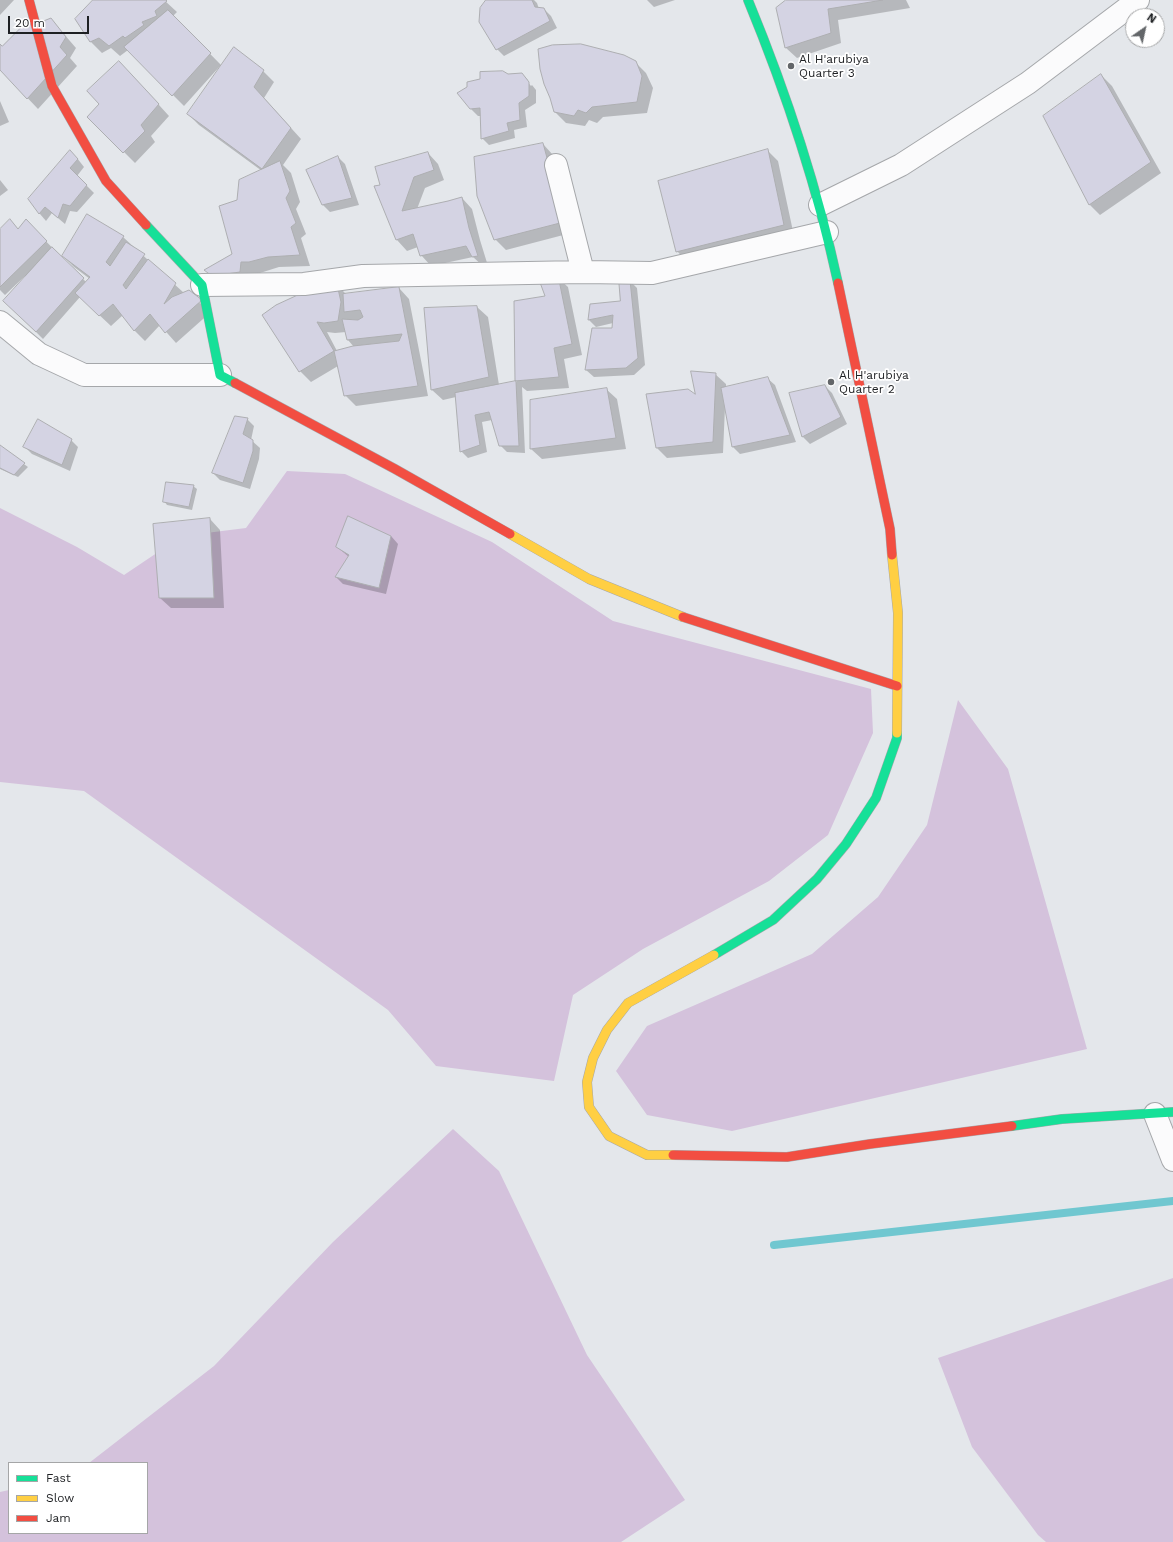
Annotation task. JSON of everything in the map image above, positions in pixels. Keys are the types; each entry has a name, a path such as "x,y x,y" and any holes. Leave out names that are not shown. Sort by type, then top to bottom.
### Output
{"street":[{"path":"28,0 52,86 106,181 202,285 220,375"},
{"path":"748,0 795,123 820,205 890,529 898,613 897,738 876,798 846,844 817,879 773,920 628,1003 606,1030 593,1058 586,1082 589,1107 609,1136 647,1156 787,1157 1062,1120 1164,1113 1173,1160"},
{"path":"820,205 902,166 1028,83 1138,0"},
{"path":"556,165 583,272"},
{"path":"202,285 304,284 363,276 583,272 652,273 827,232"},
{"path":"0,322 39,354 84,375 220,375 395,469 588,579 688,619 897,686"}],"shaded area":[{"path":"287,471 345,474 492,542 613,621 871,689 873,733 828,835 769,881 643,949 573,995 554,1081 436,1066 388,1010 84,791 0,782 0,508 77,547 124,575 182,536 246,528"},
{"path":"958,700 1008,769 1087,1049 732,1131 647,1115 616,1071 647,1026 812,954 878,897 927,825"},
{"path":"453,1129 499,1171 587,1355 685,1500 621,1542 0,1542 0,1492 8,1490 8,1534 148,1534 148,1462 90,1462 214,1366 333,1242"},
{"path":"1173,1278 1173,1542 1046,1542 1038,1535 972,1447 938,1358"}],"building":[{"path":"93,0 167,1 155,11 157,16 142,22 144,25 125,38 123,36 109,46 99,38 90,42 75,19"},
{"path":"486,0 532,0 535,7 544,8 550,21 496,50 479,22 480,8"},
{"path":"786,0 883,0 828,9 831,33 785,48 776,8"},
{"path":"168,10 211,53 172,96 124,47"},
{"path":"33,16 41,22 51,18 66,37 60,47 67,55 27,99 0,70 0,44 2,46"},
{"path":"581,44 624,55 636,61 642,76 637,102 592,107 586,113 578,110 574,116 554,112 540,69 538,49 552,45"},
{"path":"234,47 264,70 254,87 291,128 262,169 187,114"},
{"path":"119,61 159,104 141,125 145,131 123,153 87,117 99,104 87,91"},
{"path":"503,71 508,74 522,73 529,82 529,96 519,103 520,120 507,123 509,131 481,139 480,108 470,109 457,93 467,87 467,82 480,79 480,72"},
{"path":"1101,74 1151,162 1089,205 1043,116"},
{"path":"543,143 553,180 560,223 494,240 477,196 474,157"},
{"path":"768,149 784,225 676,252 658,181"},
{"path":"70,150 78,159 70,168 87,185 70,206 63,204 58,218 45,207 39,214 28,199"},
{"path":"428,152 434,170 414,177 402,211 462,197 469,228 478,256 472,257 466,246 420,256 413,234 396,240 374,186 380,185 375,167"},
{"path":"338,156 352,198 322,205 306,170"},
{"path":"280,161 290,191 286,198 296,223 291,227 300,255 268,257 249,262 241,262 240,272 212,276 204,270 232,254 219,206 237,200 239,180"},
{"path":"87,214 124,236 106,262 110,266 126,242 145,254 123,285 126,289 148,259 176,283 164,304 172,297 189,290 202,300 165,333 150,314 134,331 113,304 99,316 75,293 90,277 62,256"},
{"path":"10,219 18,229 26,219 47,241 0,287 0,229"},
{"path":"52,247 84,278 36,332 3,301"},
{"path":"558,275 572,344 554,348 559,377 515,381 514,301 545,296 538,277"},
{"path":"619,279 630,280 638,358 626,368 585,370 592,328 612,328 613,315 588,320 590,304 620,301"},
{"path":"337,284 341,302 338,321 324,323 317,322 334,351 299,372 262,315 276,305 315,287"},
{"path":"399,287 418,386 344,396 334,351 353,346 399,341 402,334 347,340 342,319 358,320 363,317 360,310 344,312 343,294"},
{"path":"477,306 489,377 431,390 424,308"},
{"path":"691,371 716,373 713,442 656,448 646,394 688,389 695,394"},
{"path":"768,377 790,435 732,447 721,388"},
{"path":"516,381 519,446 499,446 489,412 475,415 480,445 460,452 455,393"},
{"path":"825,385 841,417 802,437 789,393"},
{"path":"607,388 616,438 530,449 530,400"},
{"path":"235,416 248,418 243,434 253,440 253,451 243,483 212,473"},
{"path":"38,419 72,439 62,465 23,447"},
{"path":"0,445 25,463 14,475 0,468"},
{"path":"166,482 194,485 189,507 163,502"},
{"path":"348,516 391,536 379,588 335,577 349,555 336,547"},
{"path":"210,518 214,598 159,598 153,524"}],"waterway":[{"path":"774,1245 1173,1201"}],"traffic: fast":[{"path":"748,0 788,104 810,175 830,247 838,283"},
{"path":"146,225 202,285 220,375 235,383"},
{"path":"714,955 773,920 817,879 846,844 876,798 897,738 897,733"},
{"path":"1012,1126 1062,1119 1173,1112"}],"traffic: slow":[{"path":"510,534 589,579 683,617"},
{"path":"892,555 898,613 897,733"},
{"path":"673,1155 647,1155 609,1136 589,1107 587,1082 593,1058 607,1030 628,1003 714,955"}],"traffic: jam":[{"path":"29,0 52,86 106,181 146,225"},
{"path":"838,283 890,529 892,555"},
{"path":"235,383 395,469 510,534"},
{"path":"683,617 897,686"},
{"path":"673,1155 787,1157 870,1144 1012,1126"}],"place":[{"name":"Al H'arubiya Quarter 3","path":"791,66"},
{"name":"Al H'arubiya Quarter 2","path":"831,382"}]}
